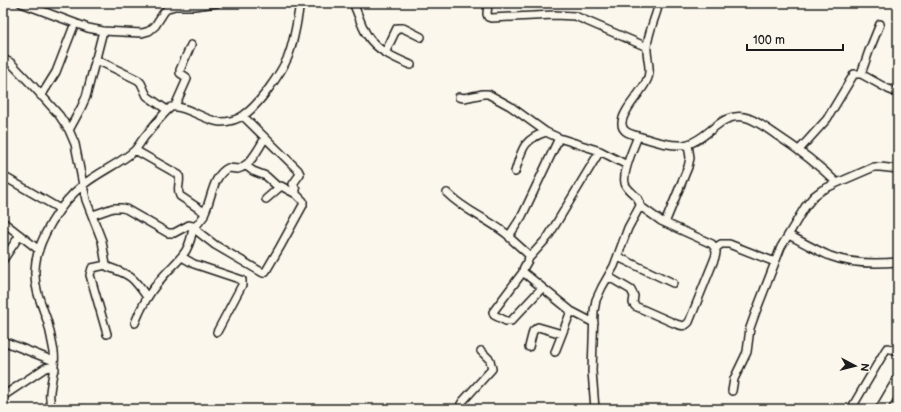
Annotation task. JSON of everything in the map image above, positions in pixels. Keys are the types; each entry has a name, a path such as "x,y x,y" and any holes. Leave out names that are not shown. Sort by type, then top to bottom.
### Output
{"main road":[{"path":"881,409 898,380"}],"street":[{"path":"22,3 88,28 103,31 142,34 156,26 168,8 175,6 194,6 217,3"},
{"path":"175,106 207,119 220,122 230,121 243,116 263,95 280,72 294,40 300,3"},
{"path":"354,3 367,35 374,44 385,53 411,65"},
{"path":"488,3 486,14 491,18 554,15 575,16 647,47"},
{"path":"659,3 647,47 649,76 646,83 623,117 622,126 624,130 638,136 672,145 688,144 696,141 728,118 740,116 754,121 799,150 812,159 837,183"},
{"path":"41,96 56,72 75,23"},
{"path":"861,74 880,24"},
{"path":"385,53 397,28 403,28 421,37"},
{"path":"68,130 86,97 103,31"},
{"path":"52,409 49,402 55,369 54,354 47,321 35,285 35,269 39,250 50,225 60,209 83,185 121,161 135,150 168,110 175,106 187,79 180,73 180,70 191,45"},
{"path":"3,59 11,63 59,115 75,144 86,200 102,241 106,264 108,267 129,275 147,297"},
{"path":"95,59 138,80 147,96 168,110"},
{"path":"799,150 827,119 854,74 861,74 888,89 898,92"},
{"path":"459,97 469,98 488,94 510,106 546,132 558,138 600,151 627,165"},
{"path":"243,116 300,172 300,176 293,182 296,194"},
{"path":"515,172 526,143 531,138 546,132"},
{"path":"608,277 631,290 634,296 633,303 635,306 676,324 682,326 687,325 690,322 716,254 716,248 712,244 650,214 640,206 638,199 626,186 624,181 627,165 638,136"},
{"path":"135,323 147,297 159,281 182,257 191,243 194,227 204,214 210,201 216,180 220,174 228,168 238,169 245,165 266,138"},
{"path":"509,236 522,216 558,138"},
{"path":"666,223 688,166 690,158 688,144"},
{"path":"135,150 179,175 180,180 178,190 180,196 202,210 204,214"},
{"path":"542,288 511,321 506,321 494,315 493,312 523,272 523,268 530,257 548,237 600,151"},
{"path":"93,215 118,207 126,209 168,233 180,231 187,226 194,227 215,245 263,273 266,271 280,247 303,205 303,201 296,194 290,192 282,186 278,187 266,176 253,171 245,165"},
{"path":"732,391 734,379 746,352 750,328 775,262 805,207 814,196 822,190 874,167 898,169"},
{"path":"3,176 60,209"},
{"path":"266,199 278,187"},
{"path":"447,194 457,204 498,226 530,257"},
{"path":"595,409 592,371 594,311 596,300 618,257 628,228 640,206"},
{"path":"3,222 39,250"},
{"path":"3,260 20,234"},
{"path":"789,234 832,257 869,263 898,262"},
{"path":"716,248 721,244 729,244 775,262"},
{"path":"182,257 194,264 242,280 242,285 217,332"},
{"path":"618,257 672,283"},
{"path":"106,264 92,268 90,275 107,334"},
{"path":"523,272 571,311 594,323"},
{"path":"555,352 571,311"},
{"path":"529,347 533,331 538,327 562,334"},
{"path":"3,341 54,361"},
{"path":"851,409 885,350 890,348 898,351"},
{"path":"465,409 461,404 463,400 492,369 490,360 481,351"},
{"path":"3,396 45,368 50,367 55,369"}]}
